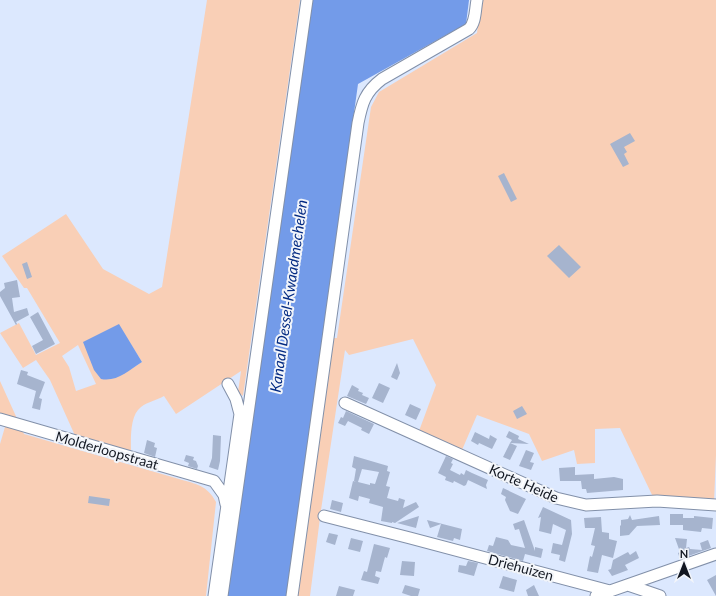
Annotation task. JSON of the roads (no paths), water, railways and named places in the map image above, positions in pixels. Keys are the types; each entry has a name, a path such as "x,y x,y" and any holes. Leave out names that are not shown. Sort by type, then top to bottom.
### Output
{"street":[{"path":"222,596 307,0"},
{"path":"292,596 358,123 364,100 375,85 382,79 468,30 472,26 477,0"},
{"path":"214,596 240,414 236,399 228,384"},
{"name":"Korte Heide","path":"344,402 556,498 586,505 648,501 670,501 716,505"},
{"name":"Molderloopstraat","path":"0,420 214,480"},
{"path":"214,480 226,480 231,475"},
{"path":"214,480 224,495 226,504"},
{"name":"Driehuizen","path":"324,516 610,591"},
{"path":"596,596 716,554"},
{"path":"628,584 660,596"}],"water":[{"name":"Kanaal Dessel-Kwaadmechelen","path":"310,0 469,0 466,24 358,84 287,596 227,596"},
{"path":"119,324 142,362 117,377 107,380 101,379 94,370 83,342"}]}
